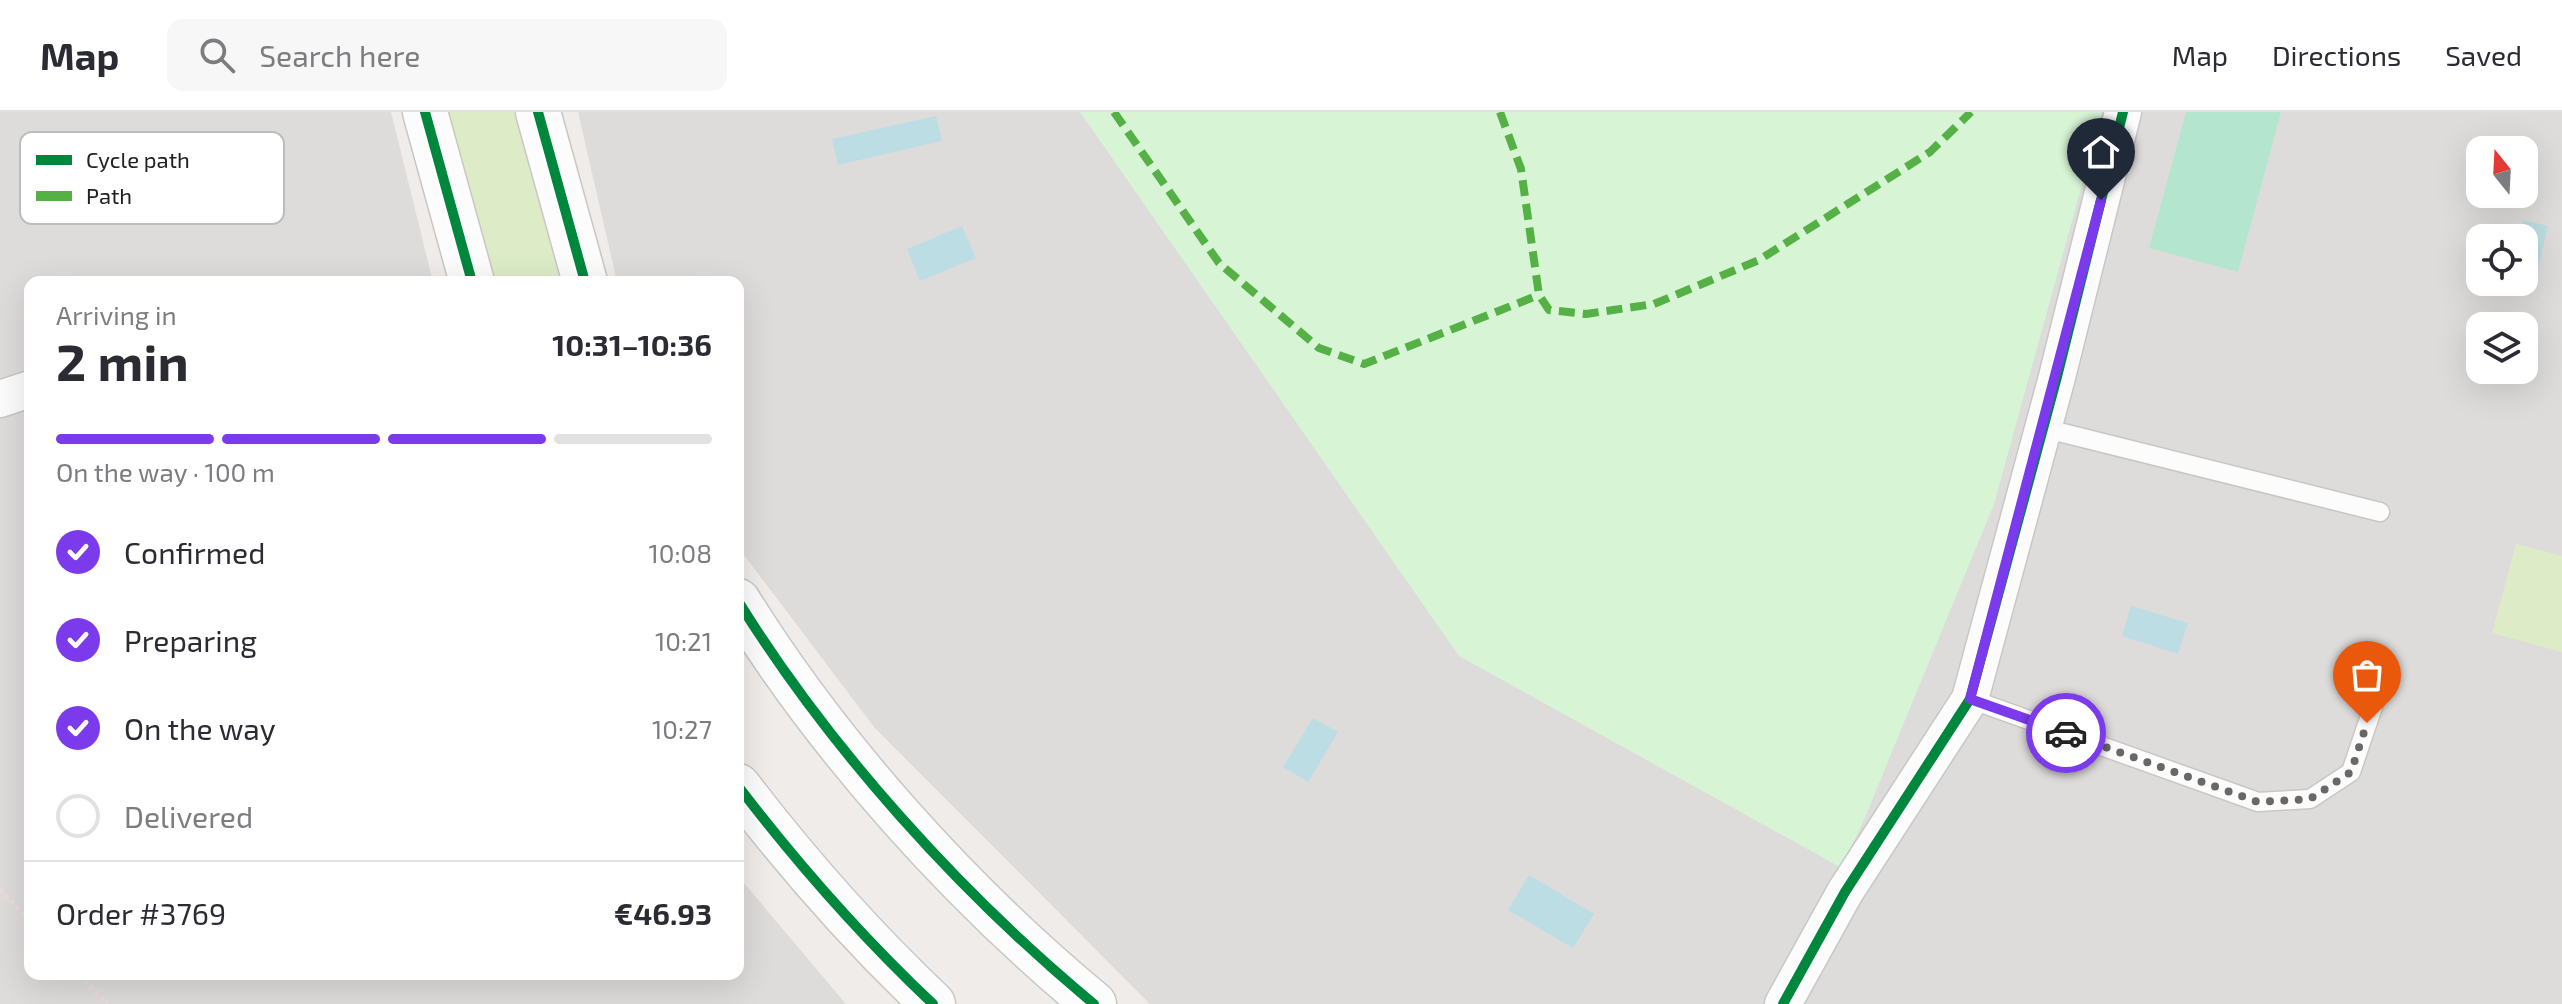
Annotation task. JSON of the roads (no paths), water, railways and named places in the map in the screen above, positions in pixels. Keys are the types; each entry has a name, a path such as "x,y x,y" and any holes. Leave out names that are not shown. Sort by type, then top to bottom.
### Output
{"street":[{"path":"425,112 470,276"},
{"path":"538,112 583,276"},
{"path":"1783,1004 1845,892 1970,699 2123,112"},
{"path":"0,399 24,391"},
{"path":"744,610 779,663 856,764 1014,933 1094,1004"},
{"path":"744,794 797,860 895,968 933,1004"}],"lane":[{"path":"2043,428 2380,512"},
{"path":"1970,699 2258,802 2310,799 2351,772 2376,698"}],"water":[{"path":"936,116 942,141 838,165 832,139"},
{"path":"2523,220 2548,226 2538,269 2538,224 2522,224"},
{"path":"962,226 976,258 920,281 907,249"},
{"path":"2131,606 2188,623 2178,654 2122,636"},
{"path":"1313,718 1338,732 1308,782 1283,767"},
{"path":"1529,875 1594,914 1573,948 1508,910"}]}
